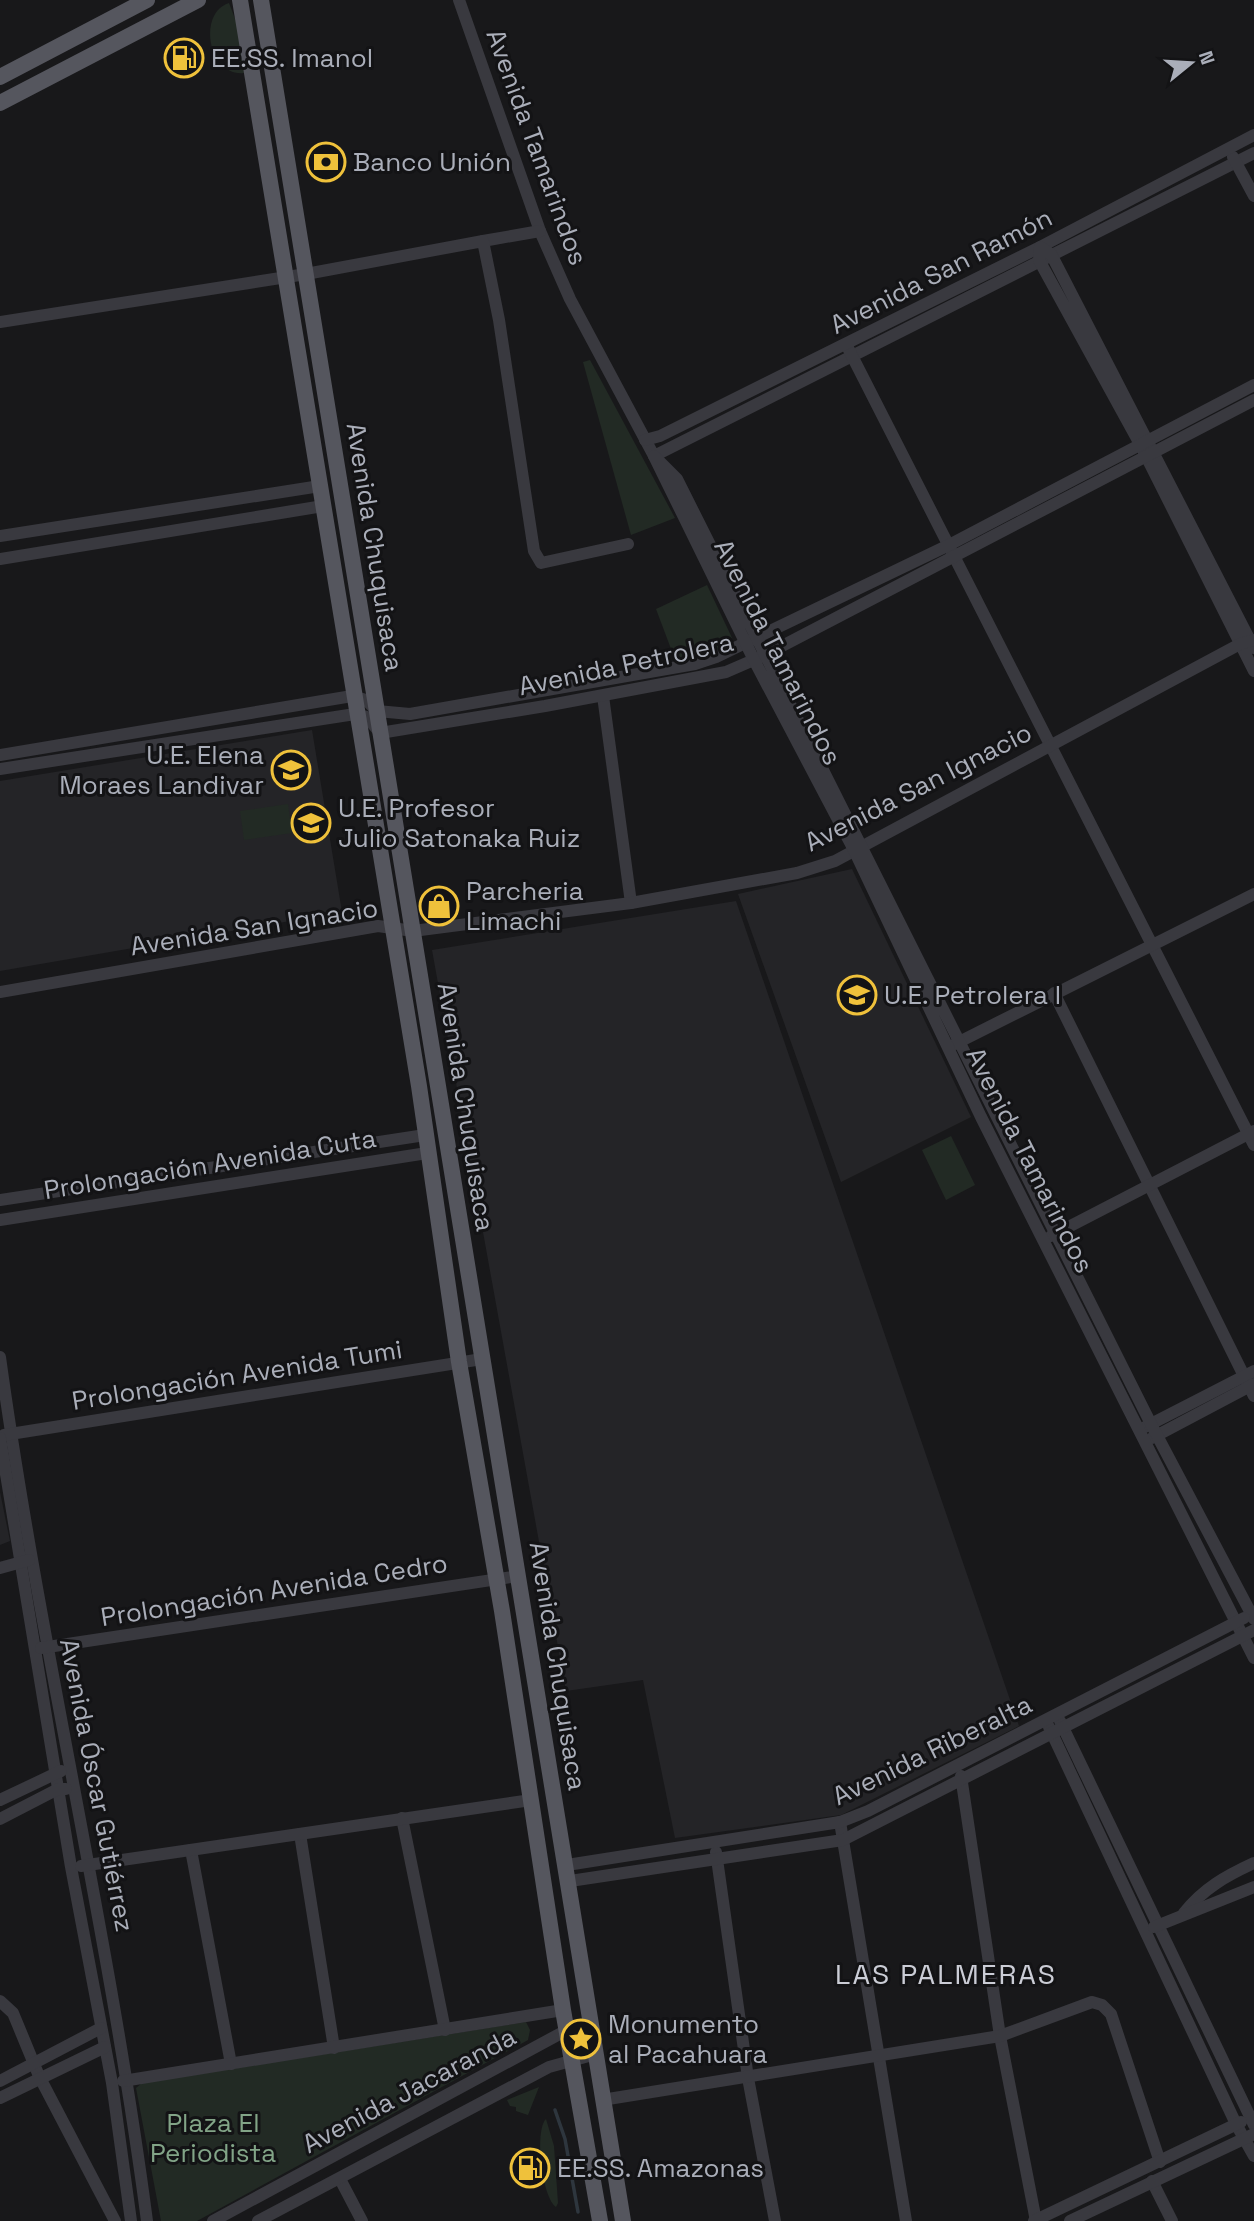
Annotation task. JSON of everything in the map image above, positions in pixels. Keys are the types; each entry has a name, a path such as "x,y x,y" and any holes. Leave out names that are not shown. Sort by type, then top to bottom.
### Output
{"main road":[{"path":"0,77 147,0"},
{"path":"0,103 198,0"},
{"name":"Avenida Chuquisaca","path":"240,0 352,696 419,1086 459,1362 497,1579 563,2010 600,2221"},
{"name":"Avenida Chuquisaca","path":"261,0 623,2221"}],"street":[{"name":"Avenida Tamarindos","path":"459,0 540,232 570,299 654,456 677,479 759,658 961,1041 1057,1233 1236,1620 1249,1634 1254,1658"},
{"name":"Avenida San Ramón","path":"654,456 1039,261 1046,251 1227,147 1254,135"},
{"path":"1241,141 1252,158"},
{"path":"1227,147 1254,196"},
{"name":"Avenida San Ramón","path":"645,440 660,436 846,344 1236,163 1252,158"},
{"path":"0,322 306,274 540,232"},
{"path":"483,241 499,320 534,551 541,563 554,563 628,544"},
{"path":"1046,251 1250,643 1254,671"},
{"path":"1039,261 1147,448"},
{"path":"846,344 1252,1137 1044,1240"},
{"name":"Avenida Petrolera","path":"380,733 553,705 726,672 759,658 952,551 1147,448 1254,384"},
{"name":"Avenida Petrolera","path":"1147,448 1254,400"},
{"path":"0,536 320,486"},
{"path":"0,559 323,506"},
{"name":"Avenida Petrolera","path":"352,696 366,700 377,710 410,714 695,664 952,551"},
{"name":"Avenida San Ignacio","path":"0,992 378,926 413,931 631,903 797,873 835,861 1049,745 1250,643"},
{"path":"550,688 553,705"},
{"path":"0,755 352,696"},
{"path":"603,696 631,903"},
{"path":"0,769 355,714 367,717 380,733"},
{"name":"Avenida Tamarindos","path":"858,848 948,1047 1044,1240 1148,1432 1253,1616"},
{"path":"948,1047 1254,894"},
{"path":"1054,993 1148,1187 1251,1383 1148,1432"},
{"path":"419,1086 438,1084"},
{"name":"Prolongación Avenida Cuta","path":"0,1200 425,1135"},
{"name":"Prolongación Avenida Cuta","path":"0,1220 427,1153"},
{"name":"Avenida Óscar Gutiérrez","path":"0,1357 4,1436 43,1648 72,1769 129,2080 147,2221"},
{"name":"Prolongación Avenida Tumi","path":"4,1436 482,1359"},
{"path":"0,1568 28,1560"},
{"name":"Prolongación Avenida Cedro","path":"43,1648 518,1576"},
{"name":"Avenida Riberalta","path":"568,1873 715,1843 840,1822 868,1811 1236,1620 1253,1616"},
{"name":"Avenida Riberalta","path":"568,1873 717,1859 843,1840 1249,1634"},
{"name":"Avenida Óscar Gutiérrez","path":"43,1648 55,1773 112,2083 131,2221"},
{"path":"1051,1717 1152,1928 1236,2124 1249,2136 1254,2156"},
{"path":"959,1763 1000,2036 1035,2221 1059,2215 1236,2124 1253,2119 1152,1928"},
{"path":"0,1800 55,1773 72,1769"},
{"path":"0,1819 58,1789 75,1788"},
{"path":"71,1867 531,1800"},
{"path":"402,1818 445,2030"},
{"path":"840,1822 906,2221"},
{"path":"300,1834 334,2048"},
{"path":"715,1843 748,2078 775,2221"},
{"path":"191,1850 231,2064"},
{"path":"1184,1913 1197,1897 1218,1880 1254,1863"},
{"path":"1152,1928 1184,1913 1253,1889"},
{"path":"0,2001 13,2013 38,2069 115,2221"},
{"path":"602,2100 1000,2036 1092,2002 1102,2005 1111,2014 1160,2162"},
{"path":"112,2083 563,2010"},
{"name":"Avenida Jacaranda","path":"213,2221 567,2030 591,2025"},
{"path":"0,2098 38,2069 101,2028"},
{"path":"0,2081 105,2046"},
{"name":"Avenida Jacaranda","path":"258,2221 549,2067 596,2054"},
{"path":"1070,2221 1249,2136"},
{"path":"341,2179 362,2221"},
{"path":"1153,2181 1172,2221"}],"shaded area":[{"path":"312,730 342,912 0,971 0,781"},
{"path":"852,869 971,1117 841,1182 738,894"},
{"path":"736,901 1019,1726 841,1815 675,1838 643,1680 566,1691 432,950"},
{"path":"0,1492 10,1541 0,1545"}],"green space":[{"path":"229,3 237,24 244,73 232,72 222,65 211,43 213,19 219,9"},
{"path":"590,360 675,518 631,535 583,362"},
{"path":"707,585 733,640 713,653 676,662 656,609"},
{"path":"288,804 292,833 244,840 240,811"},
{"path":"951,1136 975,1185 946,1200 922,1150"},
{"name":"Plaza El Periodista","path":"526,2022 530,2030 528,2040 197,2221 161,2221 136,2088 142,2083"},
{"path":"539,2087 528,2115 510,2106 507,2100"},
{"path":"546,2119 554,2146 558,2203 556,2207 547,2191 541,2164 542,2126"}],"waterway":[{"path":"555,2110 565,2139 578,2212"}],"place":[{"name":"EE.SS. Imanol","path":"184,58"},
{"name":"Banco Unión","path":"326,162"},
{"name":"U.E. Elena Moraes Landivar","path":"291,770"},
{"name":"U.E. Profesor Julio Satonaka Ruiz","path":"311,823"},
{"name":"Parcheria Limachi","path":"439,906"},
{"name":"U.E. Petrolera I","path":"857,995"},
{"name":"Monumento al Pacahuara","path":"581,2039"},
{"name":"EE.SS. Amazonas","path":"530,2168"}],"district":[{"name":"LAS PALMERAS","path":"946,1974"}]}
